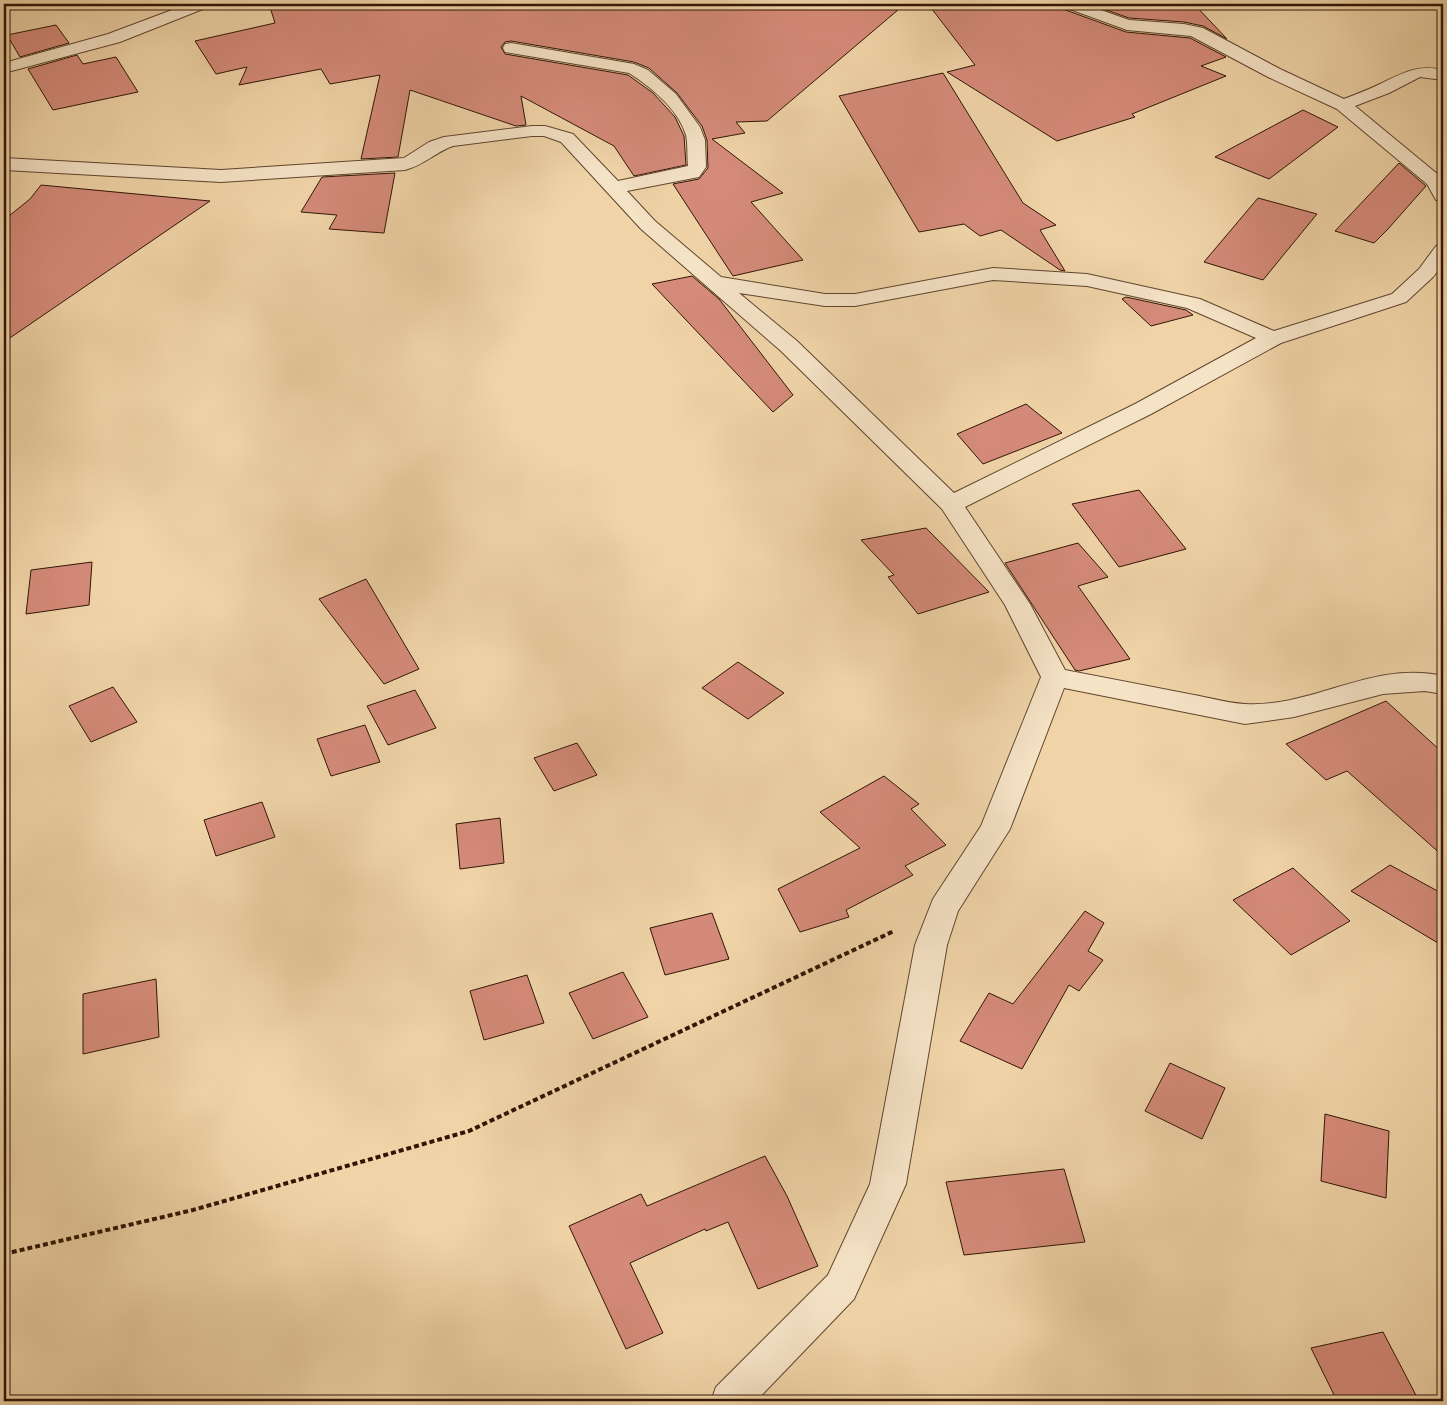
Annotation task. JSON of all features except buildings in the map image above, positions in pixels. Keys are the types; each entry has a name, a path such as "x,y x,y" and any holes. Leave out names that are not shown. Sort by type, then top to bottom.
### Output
{"street":[{"path":"4,68 114,38 202,4"},
{"path":"1070,4 1127,25 1184,28 1196,32 1274,73 1343,105 1434,181 1443,196"},
{"path":"511,48 634,69 648,76 670,98 691,127 695,137 697,167 692,173 612,188"},
{"path":"1343,105 1387,87 1408,74 1427,71 1443,75"},
{"path":"4,164 169,175 241,176 405,164 416,160 436,146 450,141 532,131 545,131 567,138 648,225 790,346 951,504 1017,604 1048,658 1055,677 995,829 944,908 931,945 888,1184 841,1287 730,1401"},
{"path":"1408,158 1443,172"},
{"path":"951,504 1142,410 1273,338 1399,298 1426,273 1443,250"},
{"path":"718,283 825,300 855,300 993,274 1019,274 1087,280 1193,303 1273,338"},
{"path":"1055,677 1245,714 1277,711 1382,685 1415,682 1443,685"}],"path":[{"path":"4,1254 193,1210 469,1131 944,908"}]}
